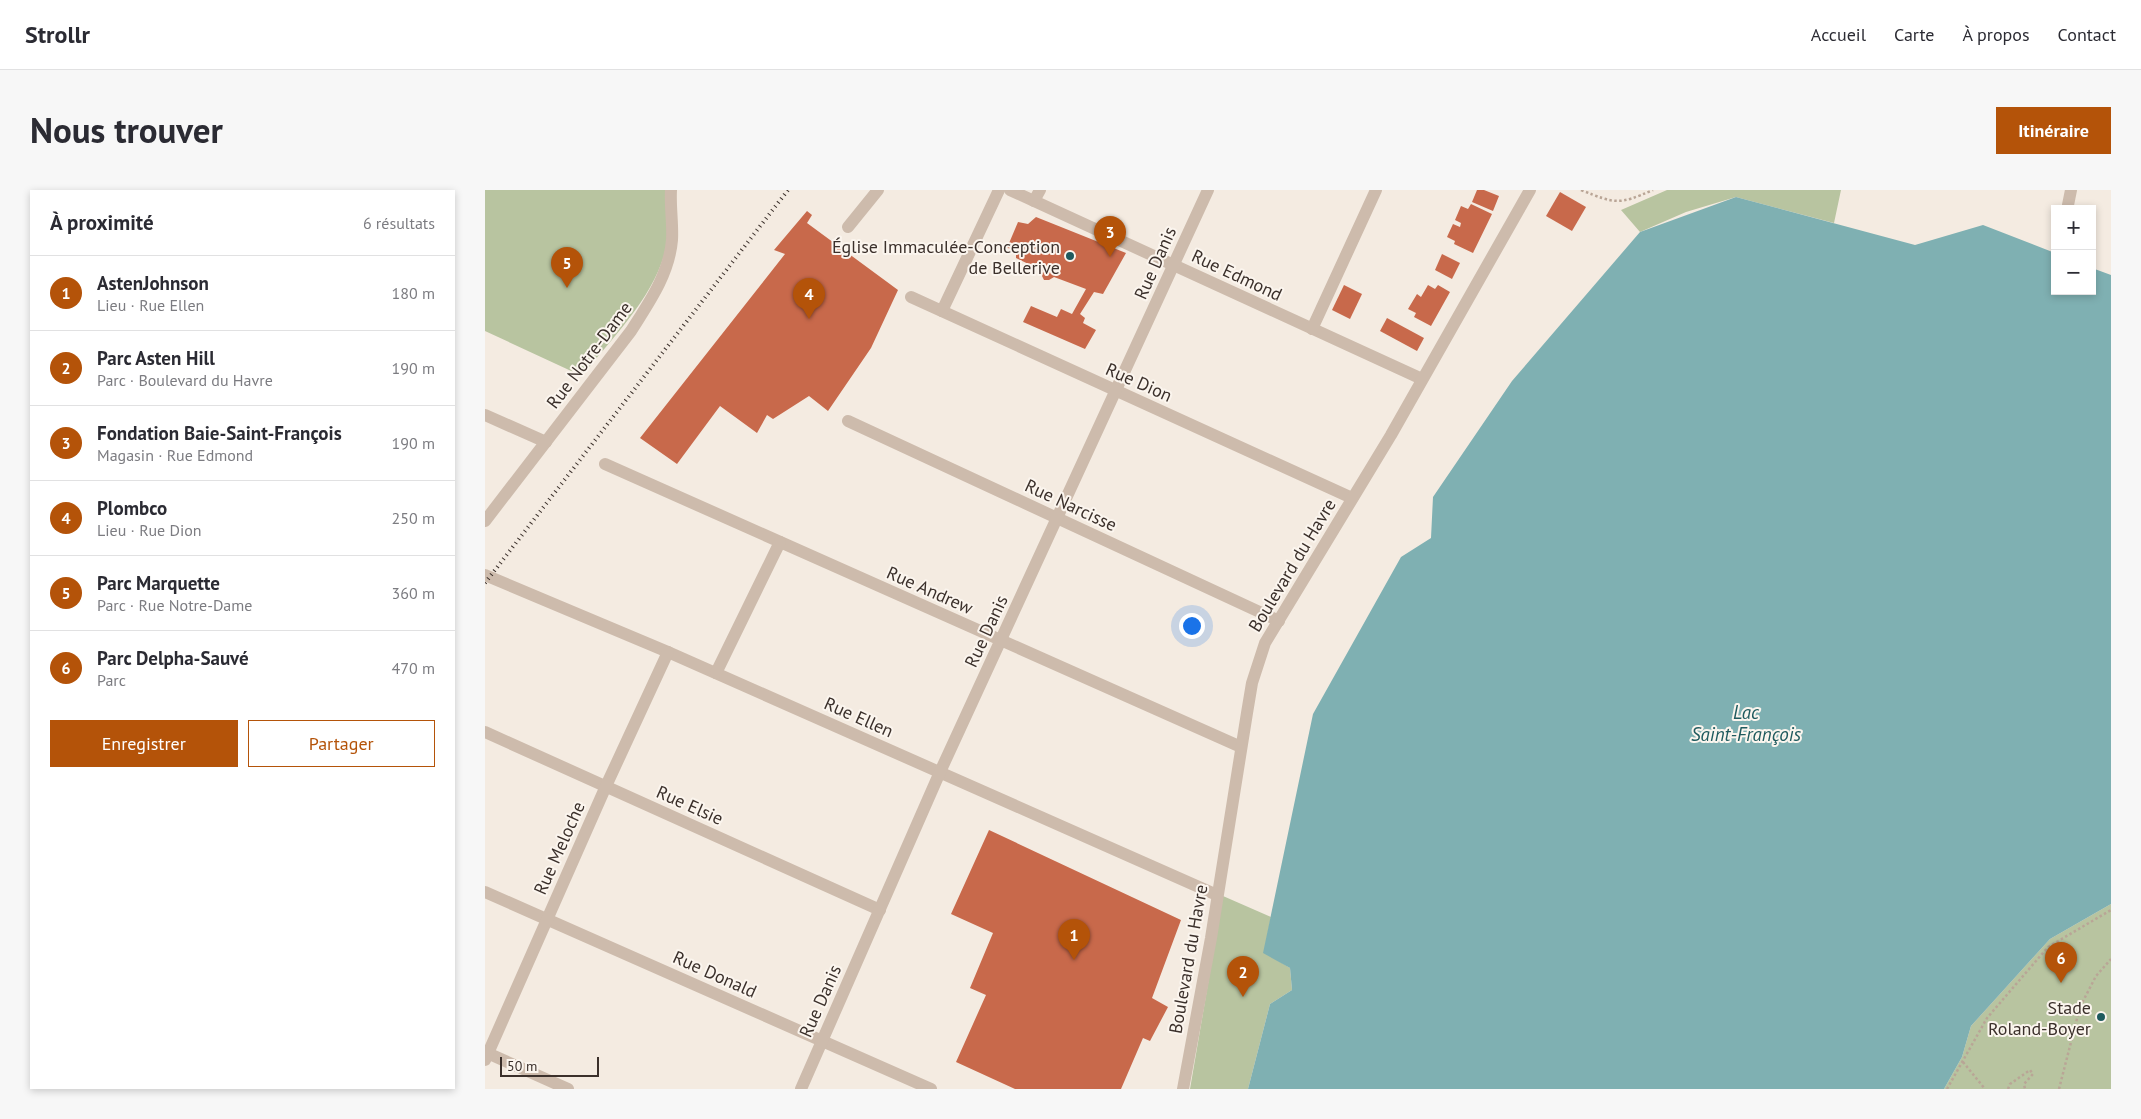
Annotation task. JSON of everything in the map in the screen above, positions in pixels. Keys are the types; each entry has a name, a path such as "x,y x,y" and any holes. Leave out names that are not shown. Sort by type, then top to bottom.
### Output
{"street":[{"path":"847,227 878,190"},
{"path":"942,311 999,190"},
{"name":"Rue Edmond","path":"1010,190 1037,196 1174,265 1422,379"},
{"name":"Rue Danis","path":"801,1089 940,772 1117,391 1207,190"},
{"path":"1312,329 1376,190"},
{"name":"Boulevard du Havre","path":"1183,1089 1254,675 1265,643 1422,379 1530,190"},
{"path":"2068,205 2071,190"},
{"name":"Rue Notre-Dame","path":"485,521 631,332 661,281 672,241 670,191"},
{"name":"Rue Dion","path":"911,296 1352,498"},
{"path":"485,415 546,442"},
{"name":"Rue Narcisse","path":"848,421 1279,621"},
{"name":"Rue Andrew","path":"605,464 1241,748"},
{"path":"716,673 780,542"},
{"name":"Rue Ellen","path":"485,575 668,652 1217,895"},
{"name":"Rue Meloche","path":"486,1055 668,652"},
{"name":"Rue Elsie","path":"485,732 880,910"},
{"name":"Rue Donald","path":"485,892 931,1089"},
{"path":"486,1055 568,1089"}],"path":[{"path":"1581,190 1610,202 1629,200 1653,190"},
{"path":"1947,1089 1987,1018 2048,947 2111,910"},
{"path":"2059,1089 2080,1007 2096,976 2111,959"},
{"path":"1963,1062 1985,1089"},
{"path":"2008,1089 2010,1084 2030,1070 2033,1074 2024,1084 2025,1089"}],"green space":[{"path":"485,190 667,190 667,244 662,263 654,281 620,330 582,376 485,331"},
{"path":"1667,190 1841,190 1834,223 1736,197 1686,212 1640,232 1621,210"},
{"path":"1223,896 1271,917 1264,952 1290,968 1292,990 1270,1004 1248,1089 1190,1089"},
{"path":"2111,904 2111,1089 1944,1089 1962,1057 1971,1026 2050,939"}],"water":[{"name":"Lac Saint-François","path":"1736,197 1915,245 1983,225 2051,251 2051,295 2096,295 2096,269 2111,275 2111,904 2050,939 1971,1026 1962,1057 1944,1089 1248,1089 1270,1004 1292,990 1290,968 1263,953 1313,714 1401,557 1431,538 1433,497 1512,381 1640,232"}],"building":[{"path":"1477,190 1484,190 1499,196 1493,211 1472,202"},
{"path":"1560,192 1586,207 1572,231 1546,216"},
{"path":"1471,204 1492,214 1473,253 1454,244 1455,241 1447,237 1453,224 1460,227 1461,223 1455,220 1461,206 1468,209"},
{"path":"807,211 812,215 807,223 898,290 871,348 828,411 809,396 773,419 767,415 757,433 720,406 677,464 640,438 785,254 774,250"},
{"name":"Église Immaculée-Conception de Bellerive","path":"1036,217 1126,253 1103,294 1094,292 1080,314 1085,318 1083,323 1096,330 1085,349 1023,322 1031,306 1057,317 1061,309 1072,314 1086,289 1054,277 1044,280 1042,276 1043,271 1016,258 1016,249 1007,248 1018,222 1028,224"},
{"path":"1442,254 1460,263 1452,279 1435,270"},
{"path":"1344,285 1362,294 1350,319 1332,310"},
{"path":"1428,285 1435,289 1438,285 1450,292 1431,326 1414,317 1416,313 1408,309 1417,294 1421,297"},
{"path":"1387,318 1424,338 1417,351 1380,331"},
{"path":"989,830 1181,920 1152,998 1168,1007 1150,1041 1143,1038 1121,1089 1015,1089 956,1062 986,995 970,988 993,933 951,914"}],"railway":[{"path":"485,583 788,190"}],"place":[{"name":"Église Immaculée-Conception de Bellerive","path":"1070,256"},
{"name":"Fondation Baie-Saint-François","path":"1110,257"},
{"name":"Parc Marquette","path":"567,288"},
{"name":"Plombco","path":"809,319"},
{"name":"AstenJohnson","path":"1074,960"},
{"name":"Parc Delpha-Sauvé","path":"2061,983"},
{"name":"Parc Asten Hill","path":"1243,997"},
{"name":"Stade Roland-Boyer","path":"2101,1017"}]}
